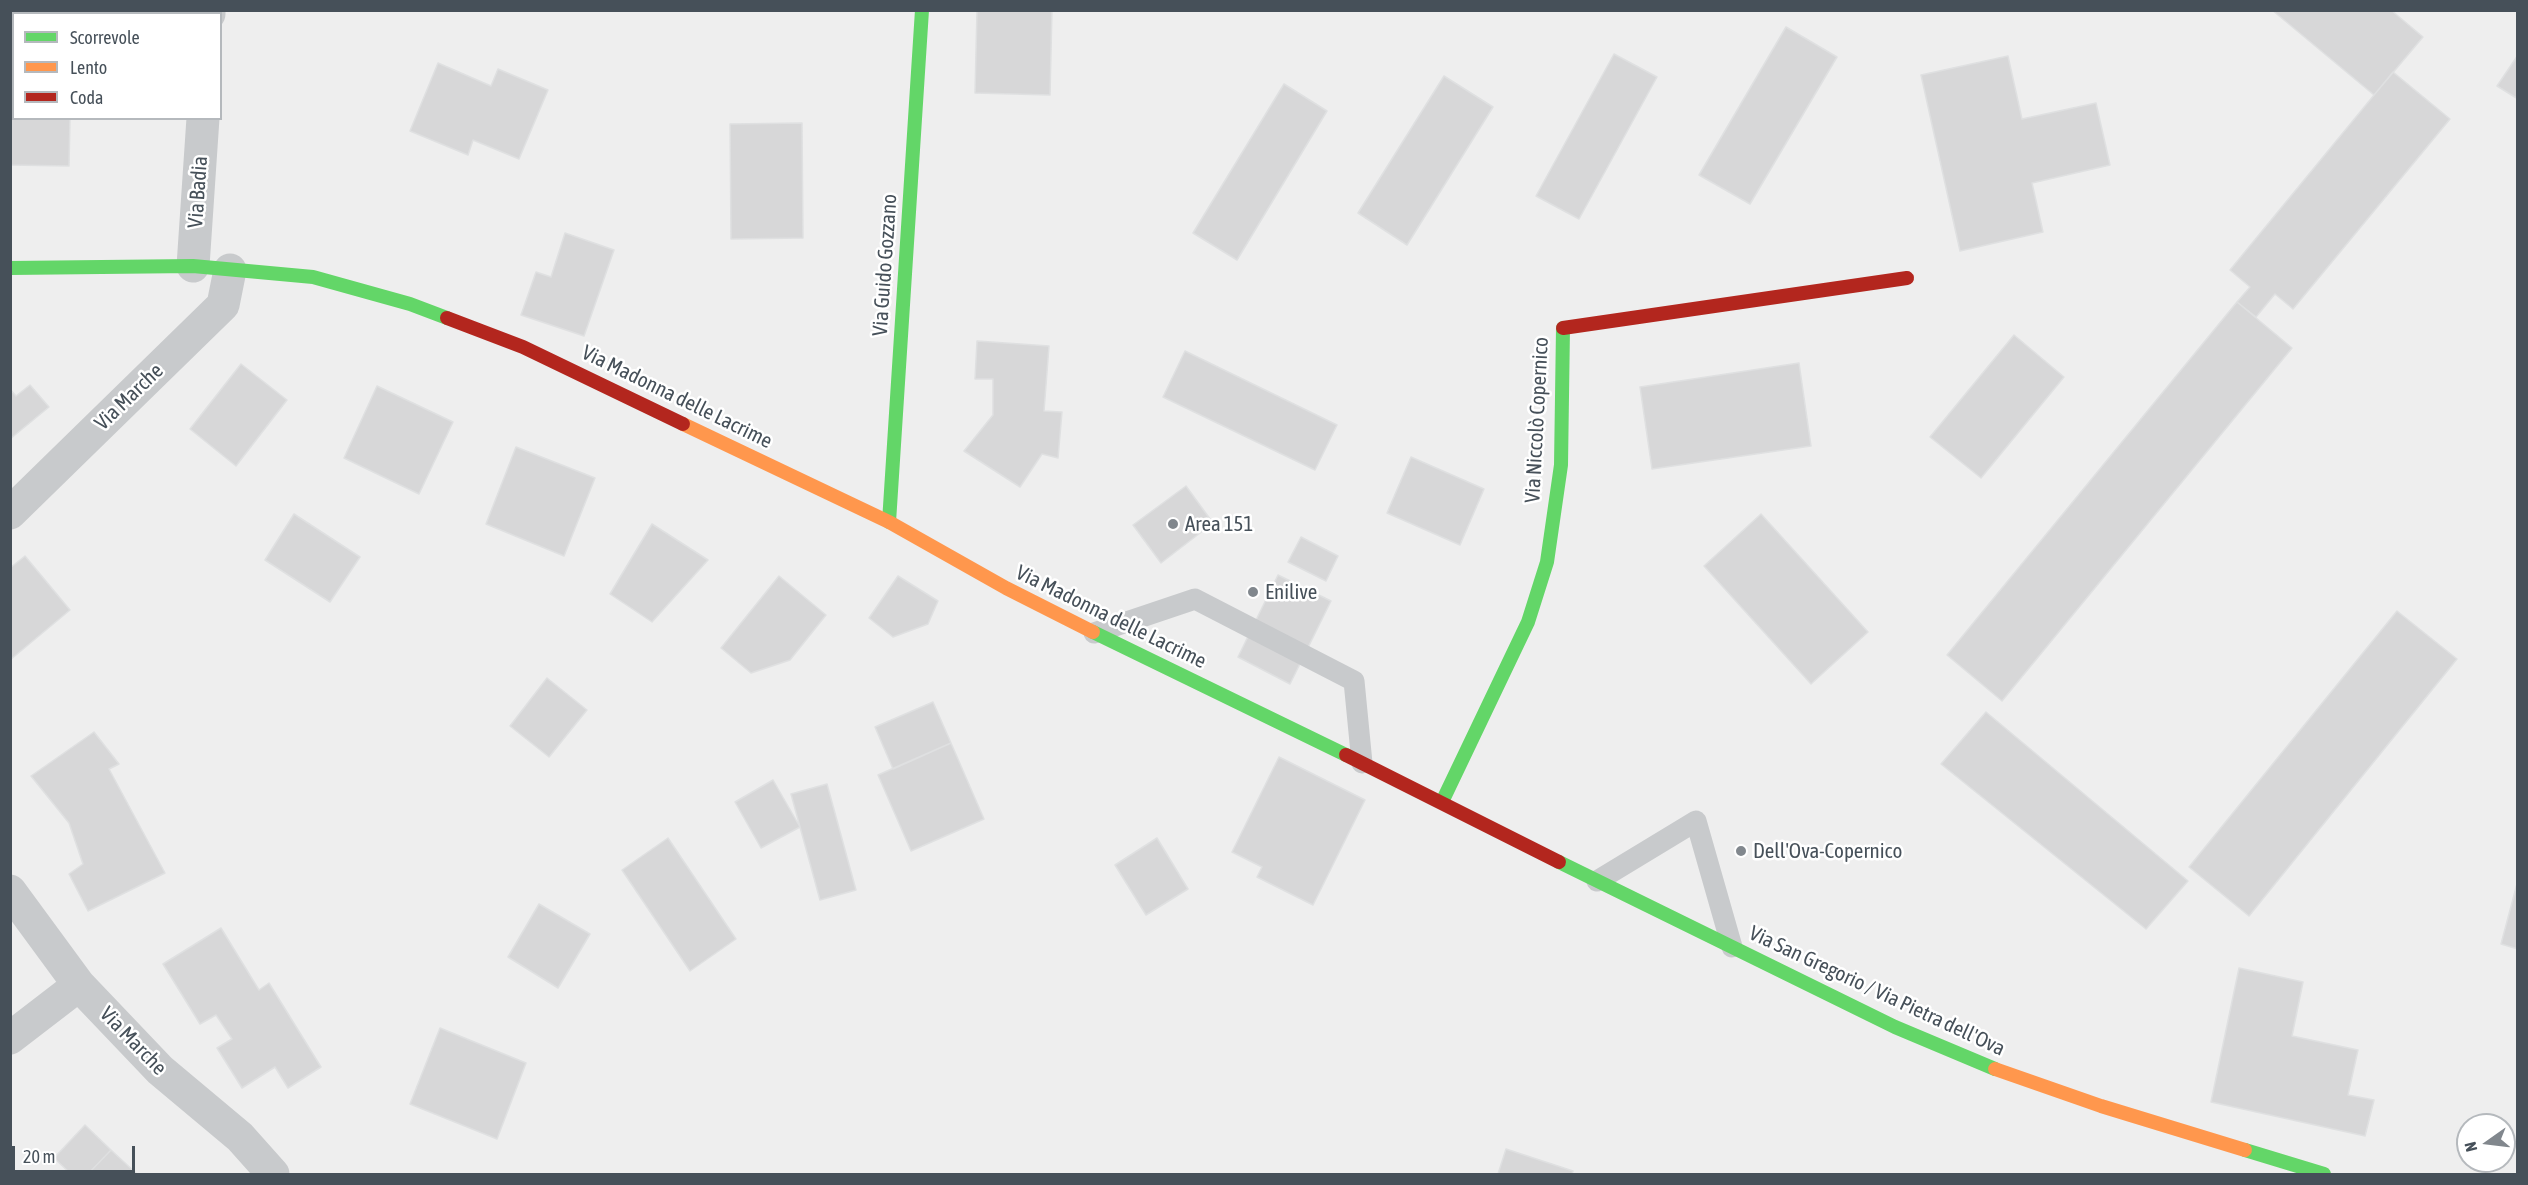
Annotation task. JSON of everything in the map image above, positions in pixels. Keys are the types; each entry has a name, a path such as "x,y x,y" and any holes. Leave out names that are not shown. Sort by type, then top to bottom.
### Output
{"main road":[{"name":"Via Guido Gozzano","path":"889,522 922,10"},
{"name":"Via Madonna delle Lacrime","path":"10,268 193,266 313,277 410,304 523,347 889,522 1006,588 1094,633 1442,802"},
{"name":"Via Niccolò Copernico","path":"1442,802 1528,622 1547,562 1561,465 1562,328 1907,278"},
{"name":"Via San Gregorio / Via Pietra dell'Ova","path":"1442,802 1731,947 1895,1027 1974,1062 2101,1106 2324,1174"}],"street":[{"name":"Via Badia","path":"193,266 203,120"},
{"name":"Via Marche","path":"10,513 222,305 230,270"},
{"name":"Via Marche","path":"10,891 79,985 160,1070 240,1137 273,1174"},
{"path":"10,1038 79,985"}],"lane":[{"path":"1094,633 1196,599 1354,681 1362,763"},
{"path":"1597,881 1696,821 1731,947"}],"building":[{"path":"977,10 1052,10 1050,95 975,93"},
{"path":"2272,10 2391,10 2423,37 2374,95"},
{"path":"1786,27 1837,57 1750,204 1699,175"},
{"path":"1614,54 1657,77 1579,219 1536,196"},
{"path":"2518,55 2518,99 2497,86"},
{"path":"2008,56 2022,119 2096,103 2110,165 2032,183 2043,232 1960,251 1921,75"},
{"path":"438,63 491,86 498,69 548,90 519,159 473,140 468,155 410,131"},
{"path":"10,66 12,66 12,120 70,120 69,166 10,165"},
{"path":"2393,72 2450,119 2293,309 2275,294 2256,317 2237,302 2250,287 2230,270"},
{"path":"1444,76 1493,107 1407,245 1358,213"},
{"path":"1284,84 1327,111 1237,260 1193,233"},
{"path":"802,123 803,238 731,239 730,124"},
{"path":"565,233 614,250 584,336 521,315 536,272 551,277"},
{"path":"2237,302 2292,348 2002,701 1947,655"},
{"path":"2014,335 2064,377 1981,478 1930,437"},
{"path":"977,341 1049,346 1044,411 1062,412 1058,458 1042,454 1020,487 964,451 993,415 993,379 975,379"},
{"path":"1185,351 1337,425 1315,470 1163,397"},
{"path":"1799,363 1811,446 1652,469 1640,387"},
{"path":"241,364 287,400 236,466 190,429"},
{"path":"30,385 49,407 10,439 10,389 16,396"},
{"path":"377,386 453,422 419,494 344,458"},
{"path":"516,447 595,478 564,556 486,524"},
{"path":"1411,457 1484,489 1460,545 1387,513"},
{"name":"Area 151","path":"1186,486 1213,523 1161,563 1133,525"},
{"path":"294,514 360,557 330,602 265,560"},
{"path":"1761,514 1868,632 1811,684 1704,566"},
{"path":"652,524 708,560 652,622 610,594"},
{"path":"1301,537 1338,556 1326,581 1288,562"},
{"path":"25,556 70,610 10,660 10,568"},
{"path":"1278,575 1331,601 1290,684 1238,657"},
{"path":"779,576 826,615 790,660 751,673 721,648"},
{"path":"898,576 938,601 928,624 893,637 869,618"},
{"path":"2397,611 2457,659 2249,916 2189,867"},
{"path":"547,678 587,710 549,757 510,726"},
{"path":"933,702 951,743 893,769 875,727"},
{"path":"1986,712 2188,881 2146,929 1941,764"},
{"path":"94,732 119,764 109,769 165,873 88,911 69,874 83,864 69,823 31,776"},
{"path":"951,743 984,819 911,851 878,775"},
{"path":"1279,757 1365,800 1313,905 1257,877 1262,867 1232,852"},
{"path":"773,780 800,827 761,848 735,802"},
{"path":"827,784 856,890 820,900 791,794"},
{"path":"668,838 736,939 690,971 622,870"},
{"path":"1157,838 1188,889 1146,915 1115,865"},
{"path":"2518,880 2518,949 2501,944"},
{"path":"539,904 590,934 558,988 508,957"},
{"path":"221,928 259,990 269,983 321,1067 288,1088 275,1067 242,1088 217,1048 232,1039 216,1015 200,1024 163,964"},
{"path":"2239,968 2303,982 2292,1036 2358,1050 2348,1095 2374,1100 2365,1136 2211,1102"},
{"path":"440,1028 526,1063 497,1139 410,1104"},
{"path":"85,1125 111,1150 88,1174 71,1174 54,1158"},
{"path":"1506,1149 1573,1171 1572,1174 1498,1174"},
{"path":"111,1150 137,1174 88,1174"}],"traffic: fast":[{"path":"889,522 922,10"},
{"path":"10,268 193,266 313,277 410,304 447,318"},
{"path":"1442,802 1528,622 1547,562 1561,465 1563,328"},
{"path":"1093,632 1346,755"},
{"path":"1559,862 1895,1027 1995,1069"},
{"path":"2245,1150 2324,1174"}],"traffic: slow":[{"path":"683,424 889,522 1006,588 1093,632"},
{"path":"1995,1069 2101,1106 2245,1150"}],"traffic: jam":[{"path":"1563,328 1907,278"},
{"path":"447,318 523,347 683,424"},
{"path":"1346,755 1559,862"}],"place":[{"name":"Area 151","path":"1173,524"},
{"name":"Enilive","path":"1253,592"},
{"name":"Dell'Ova-Copernico","path":"1741,851"}]}
